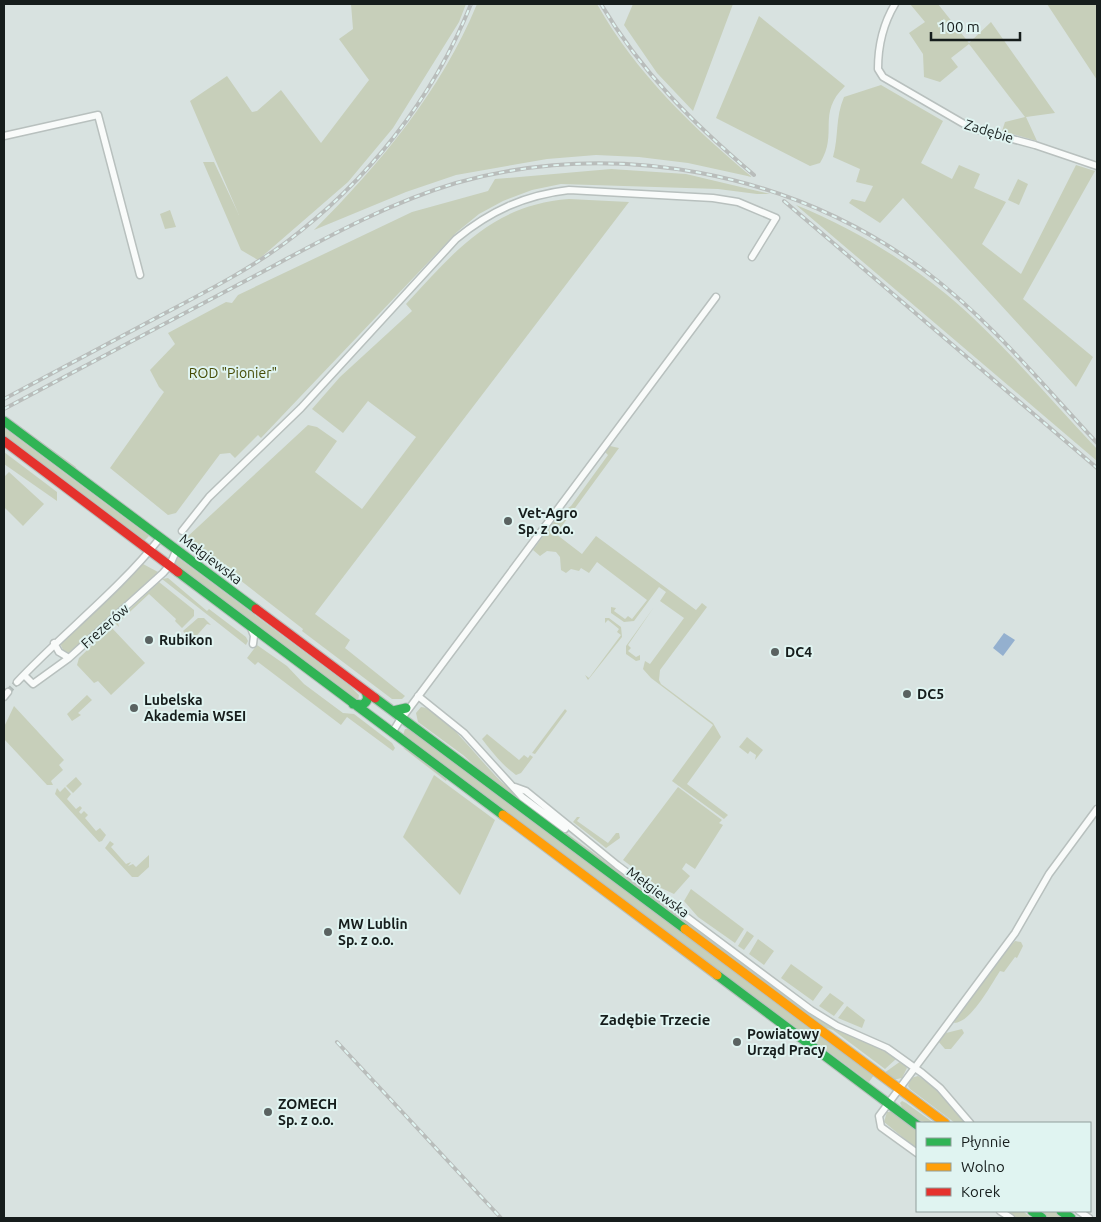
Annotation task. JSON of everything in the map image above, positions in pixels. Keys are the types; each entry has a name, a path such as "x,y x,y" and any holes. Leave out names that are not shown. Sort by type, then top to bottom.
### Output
{"main road":[{"name":"Mełgiewska","path":"4,421 944,1122"},
{"path":"4,441 251,628 916,1124"},
{"path":"353,704 362,706 366,703 368,700 366,692"},
{"path":"393,711 406,708"}],"street":[{"name":"Zadębie","path":"895,4 886,22 878,56 878,69 888,81 971,128 1034,145 1097,166"},
{"path":"4,136 98,114 140,275"},
{"path":"182,530 209,497 301,408 456,239 480,220 509,204 548,193 569,190 713,198 738,202 776,218 752,257"},
{"path":"392,733 716,297"},
{"name":"Frezerów","path":"17,682 54,643 150,551 160,538"},
{"name":"Frezerów","path":"24,675 33,684 69,658 170,566 176,550"},
{"path":"54,643 59,652 69,658"},
{"path":"402,718 406,708 418,696"},
{"name":"Mełgiewska","path":"418,696 464,733 494,769 515,787 526,792 544,805 617,865 818,1015 880,1045 914,1067 940,1088 969,1122"},
{"path":"916,1151 880,1124 879,1116 1015,932 1048,874 1097,809"}],"green space":[{"path":"351,4 466,4 459,22 393,128 348,182 258,260 241,250 203,162 214,162 239,215 190,101 227,76 252,112 257,111 281,90 321,143 369,80 339,39 353,29"},
{"path":"477,4 597,4 612,29 647,76 686,118 752,177 688,163 639,157 596,155 547,159 456,175 406,192 314,230 362,179 407,125 446,67"},
{"path":"633,4 733,4 693,111 657,73 624,25"},
{"path":"910,4 938,4 969,43 991,22 1055,113 1026,117 1037,141 1002,131 1005,122 1025,117 969,44 951,58 958,67 940,82 924,77 923,54 909,33 925,22"},
{"path":"1047,4 1097,4 1097,80"},
{"path":"759,16 845,86 836,96 829,115 828,142 820,163 810,166 716,118"},
{"path":"881,85 943,121 921,163 952,179 959,165 980,174 974,188 1006,202 982,244 1021,274 1076,165 1095,171 1023,299 1093,357 1076,387 903,198 880,223 849,203 852,199 865,202 873,186 856,182 860,169 833,157 841,105 844,97"},
{"name":"ROD \"Pionier\"","path":"611,169 686,174 770,194 718,189 561,184 532,190 503,201 479,214 457,232 261,438 258,435 235,458 230,453 220,454 176,513 168,515 110,468 164,392 159,387 150,370 175,344 168,333 226,302 232,303 238,295 412,212 488,191 495,179"},
{"path":"1018,179 1028,184 1019,205 1008,200"},
{"path":"569,199 629,202 315,614 350,640 345,648 405,696 402,699 392,699 302,631 303,629 186,538 308,425 317,427 337,441 315,472 362,509 416,437 368,401 343,433 312,409 340,377 412,311 406,304 441,266 477,234 518,210 542,203"},
{"path":"796,205 836,223 893,255 946,294 986,330 1097,449 1097,461"},
{"path":"170,210 176,227 165,229 160,214"},
{"path":"8,418 76,467 75,469"},
{"path":"4,428 149,536 144,541 4,437"},
{"path":"610,446 619,448 556,534 582,554 596,536 696,610 702,603 707,607 660,670 659,680 661,684 713,723 721,737 687,784 728,815 724,819 672,781 713,725 651,678 643,669 645,661 650,664 684,618 660,601 666,592 659,587 634,621 624,622 611,613 611,607 616,608 614,611 625,619 628,616 632,619 647,600 597,562 589,573 581,568 579,571 571,569 566,573 561,570 560,557 556,552 547,551 540,556 533,550 559,514 571,506 608,455 605,452"},
{"path":"4,452 57,492 57,501 4,464"},
{"path":"9,472 44,504 23,526 4,507 4,477"},
{"path":"177,557 350,686 359,695 358,701 175,565"},
{"path":"143,564 158,572 75,650 68,653 63,650 60,643"},
{"path":"168,578 207,611 209,609 246,637 248,641 246,645 162,579"},
{"path":"159,582 194,610 194,616 182,628 175,621 176,619 149,594 118,623 119,627 115,623"},
{"path":"654,607 628,645 631,648 628,651 636,657 640,655 640,660 636,661 626,654 626,646"},
{"path":"198,618 204,618 211,625 207,624 192,641 183,631"},
{"path":"605,618 609,618 621,627 622,637 588,680 585,675 589,678 621,635 617,632 619,629 608,620 605,623"},
{"path":"111,627 145,663 111,695 98,681 94,683 77,665 79,658"},
{"path":"257,645 287,666 304,684 343,713 354,714 392,743 395,748 393,751 347,717 341,725 258,662 255,665 247,658"},
{"path":"87,695 92,700 78,713 81,715 72,721 67,714"},
{"path":"14,706 64,760 59,765 63,770 51,781 53,785 47,785 4,739 4,727"},
{"path":"421,707 430,710 440,717 504,784 534,808 817,1018 897,1058 885,1069 833,1030 818,1025 496,785 463,755 418,722 416,713"},
{"path":"565,709 567,711 535,754 532,753"},
{"path":"405,729 410,729 874,1075 869,1082 771,1011 403,735"},
{"path":"487,734 519,760 524,755 528,758 530,755 533,757 521,773 516,775 498,758 482,739"},
{"path":"747,737 763,750 755,760 756,755 750,751 748,754 739,747"},
{"path":"403,748 447,779 446,781"},
{"path":"434,775 495,820 460,895 403,837"},
{"path":"76,777 82,784 73,793 66,786"},
{"path":"65,787 71,794 67,799 76,809 80,806 82,808 79,812 81,814 84,811 88,815 85,818 96,831 100,828 106,835 102,841 99,842 55,794 57,788 60,792"},
{"path":"678,787 722,820 719,823 723,825 695,869 686,863 682,869 690,876 674,894 659,887 623,860"},
{"path":"577,817 580,817 577,821 608,843 616,833 619,833 620,838 606,848 573,822"},
{"path":"110,841 114,844 111,847 126,864 131,862 128,866 133,864 136,867 149,855 149,867 138,877 132,877 105,848"},
{"path":"691,889 744,929 735,943 698,917 684,901"},
{"path":"747,931 754,936 744,950 738,946"},
{"path":"758,939 774,951 764,965 749,954"},
{"path":"1015,941 1021,942 1023,946 1017,958 1015,957 1004,972 1000,971 974,1010 961,1021 954,1023 956,1017 991,968"},
{"path":"791,964 823,987 813,1001 781,978"},
{"path":"830,993 844,1003 834,1016 819,1006"},
{"path":"847,1006 865,1020 862,1028 838,1018"},
{"path":"962,1029 964,1033 951,1049 945,1049 938,1041 946,1033"},
{"path":"901,1061 907,1068 902,1078 892,1080 884,1073"},
{"path":"918,1076 933,1086 965,1122 954,1122 910,1089 908,1086 911,1078"},
{"path":"902,1101 906,1103 933,1122 924,1122 914,1118 906,1112 900,1103"},
{"path":"887,1112 894,1112 916,1129 916,1148 884,1122"},
{"path":"1006,1212 1024,1212 1031,1218 1015,1218"},
{"path":"1039,1212 1057,1212 1066,1218 1048,1218"}],"water":[{"path":"1004,633 1015,640 1003,656 993,648"}],"tunnel":[{"path":"8,692 17,682"}],"railway":[{"path":"4,399 237,274 285,243 315,219 370,166 417,105 437,73 471,4"},
{"path":"601,4 651,75 710,136 754,175"},
{"path":"4,409 324,239 402,202 456,183 517,170 578,164 640,165 701,173 760,188 818,209 873,237 925,271 972,310 1015,353 1097,443"},
{"path":"784,201 1097,468"},
{"path":"337,1042 501,1218"}],"traffic: fast":[{"path":"4,421 256,609"},
{"path":"178,572 503,815"},
{"path":"353,704 362,705 365,703 367,700 366,692"},
{"path":"375,698 685,929"},
{"path":"393,711 406,708"},
{"path":"717,975 916,1124"},
{"path":"1033,1212 1042,1218"},
{"path":"1062,1212 1071,1218"}],"traffic: slow":[{"path":"503,815 717,975"},
{"path":"685,929 944,1122"}],"traffic: jam":[{"path":"4,441 178,572"},
{"path":"256,609 375,698"}],"place":[{"name":"Vet-Agro Sp. z o.o.","path":"508,521"},
{"name":"Rubikon","path":"149,640"},
{"name":"DC4","path":"775,652"},
{"name":"DC5","path":"907,694"},
{"name":"Lubelska Akademia WSEI","path":"134,708"},
{"name":"MW Lublin Sp. z o.o.","path":"328,932"},
{"name":"Powiatowy Urząd Pracy","path":"737,1042"},
{"name":"ZOMECH Sp. z o.o.","path":"268,1112"}],"district":[{"name":"Zadębie Trzecie","path":"655,1019"}]}
